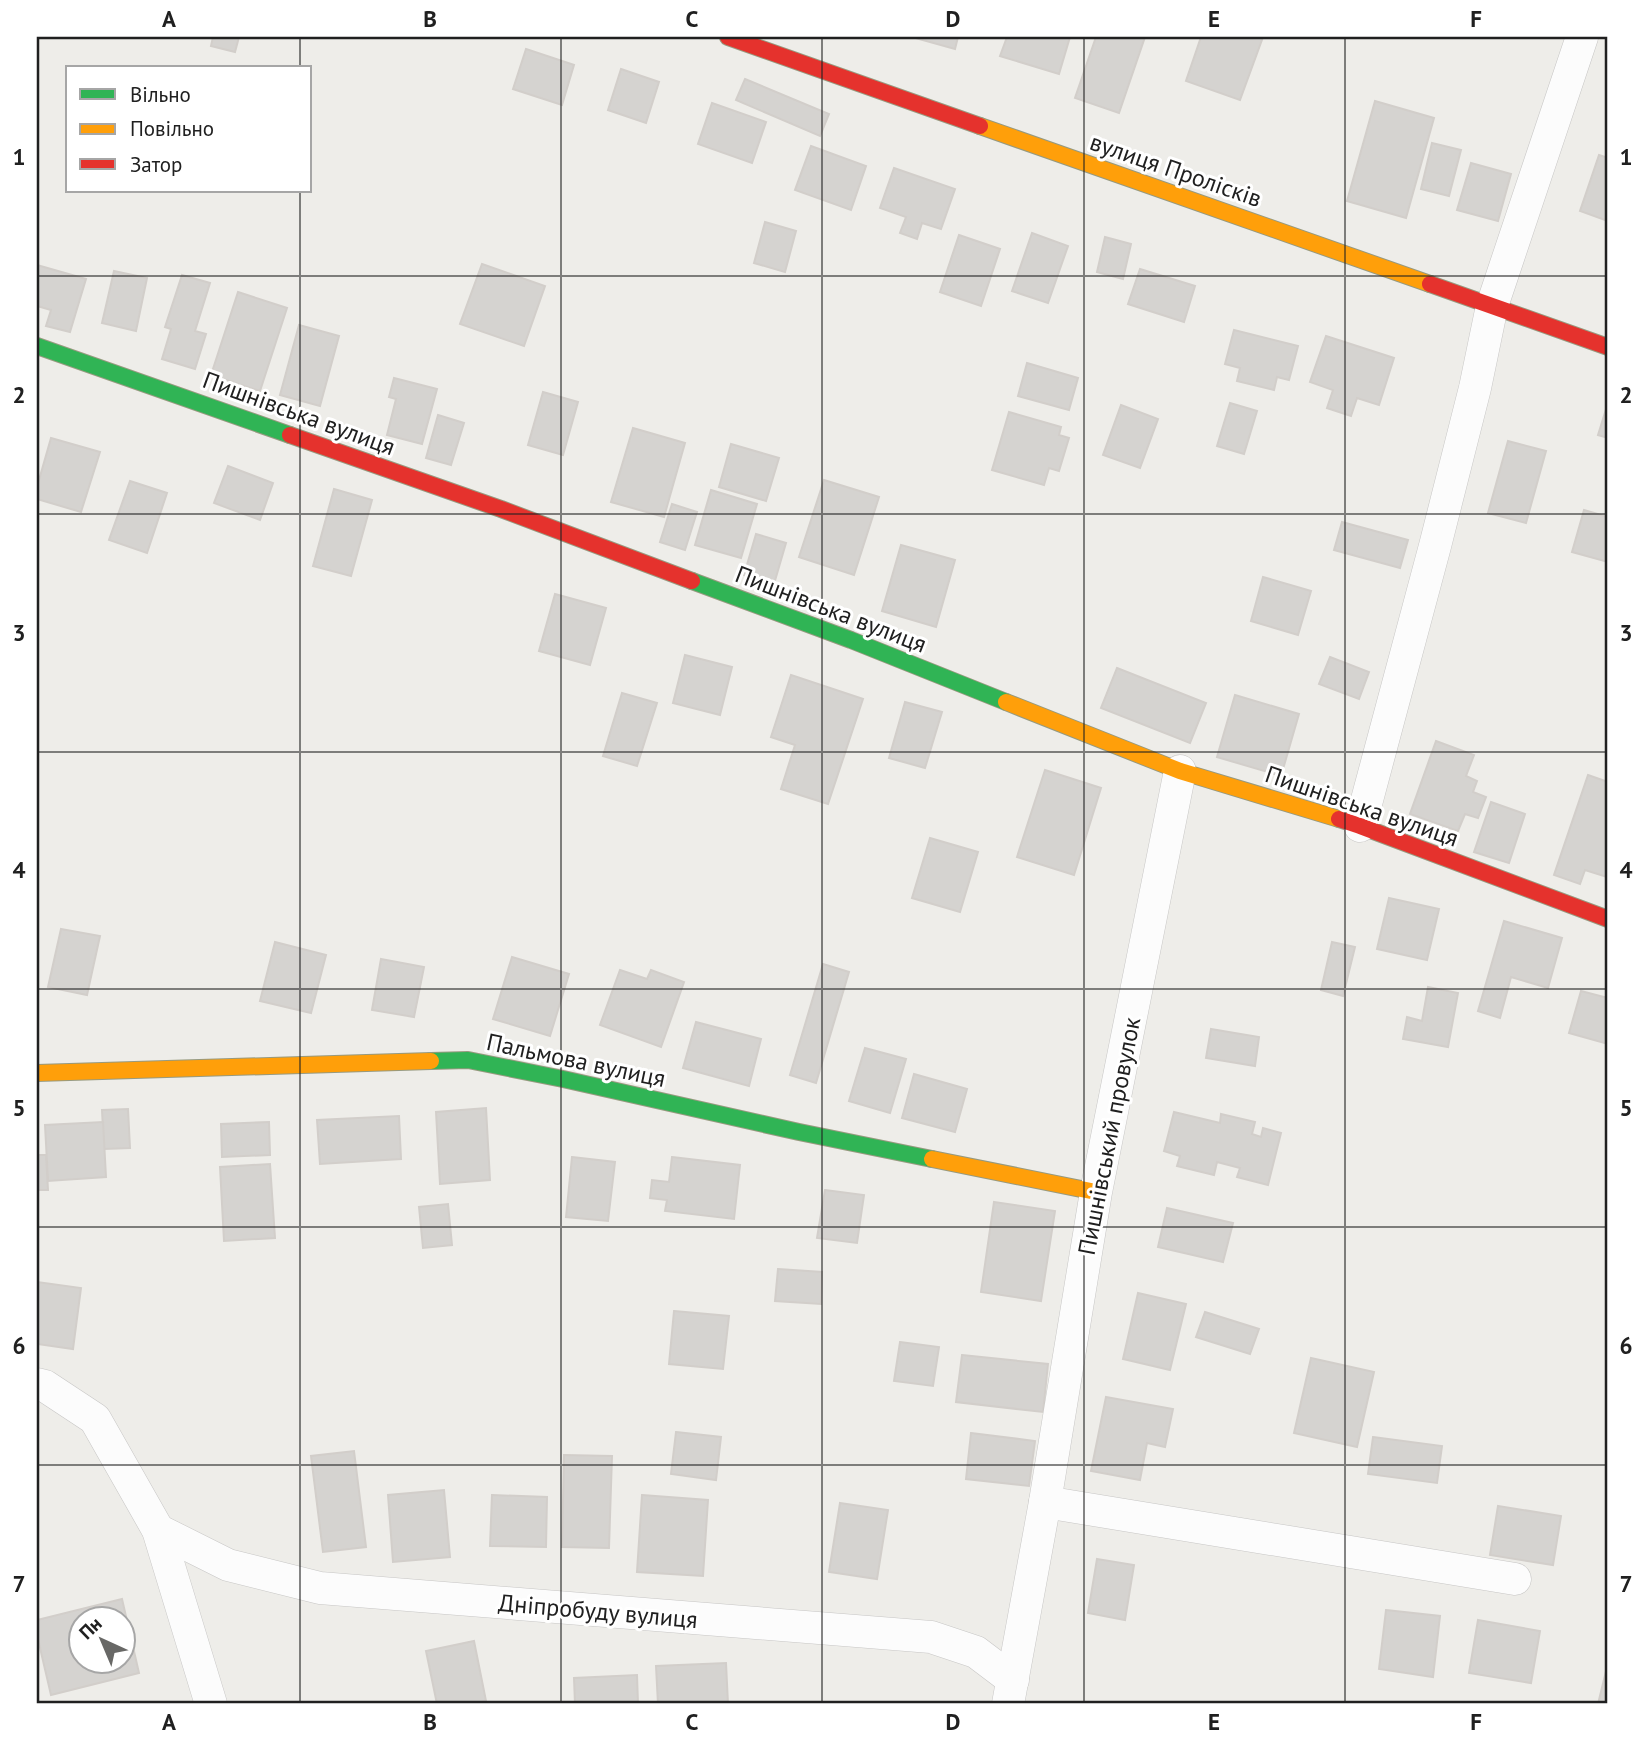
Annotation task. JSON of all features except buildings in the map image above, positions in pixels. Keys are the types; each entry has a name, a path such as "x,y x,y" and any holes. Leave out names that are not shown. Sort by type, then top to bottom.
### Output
{"street":[{"name":"вулиця Пролісків","path":"728,37 1608,347"},
{"path":"1360,826 1435,546 1475,388 1492,306 1582,37"},
{"name":"Пишнівська вулиця","path":"37,346 513,514 851,640 1180,771 1360,826 1608,919"},
{"name":"Пишнівський провулок","path":"1010,1692 1045,1502 1096,1192 1180,771"},
{"name":"Пальмова вулиця","path":"37,1073 468,1060 812,1135 1096,1192"},
{"path":"37,1384 45,1386 95,1419 158,1530 211,1704"},
{"path":"1045,1502 1515,1579"},
{"name":"Дніпробуду вулиця","path":"158,1530 228,1565 320,1588 931,1637 976,1652 1010,1692"}],"traffic: fast":[{"path":"37,346 290,435"},
{"path":"692,581 851,640 1006,702"},
{"path":"431,1061 468,1060 932,1159"}],"traffic: slow":[{"path":"980,126 1430,284"},
{"path":"1006,702 1180,771 1339,819"},
{"path":"37,1073 431,1061"},
{"path":"932,1159 1096,1192"}],"traffic: jam":[{"path":"728,37 980,126"},
{"path":"1430,284 1608,347"},
{"path":"290,435 501,509 692,581"},
{"path":"1339,819 1608,919"}]}
